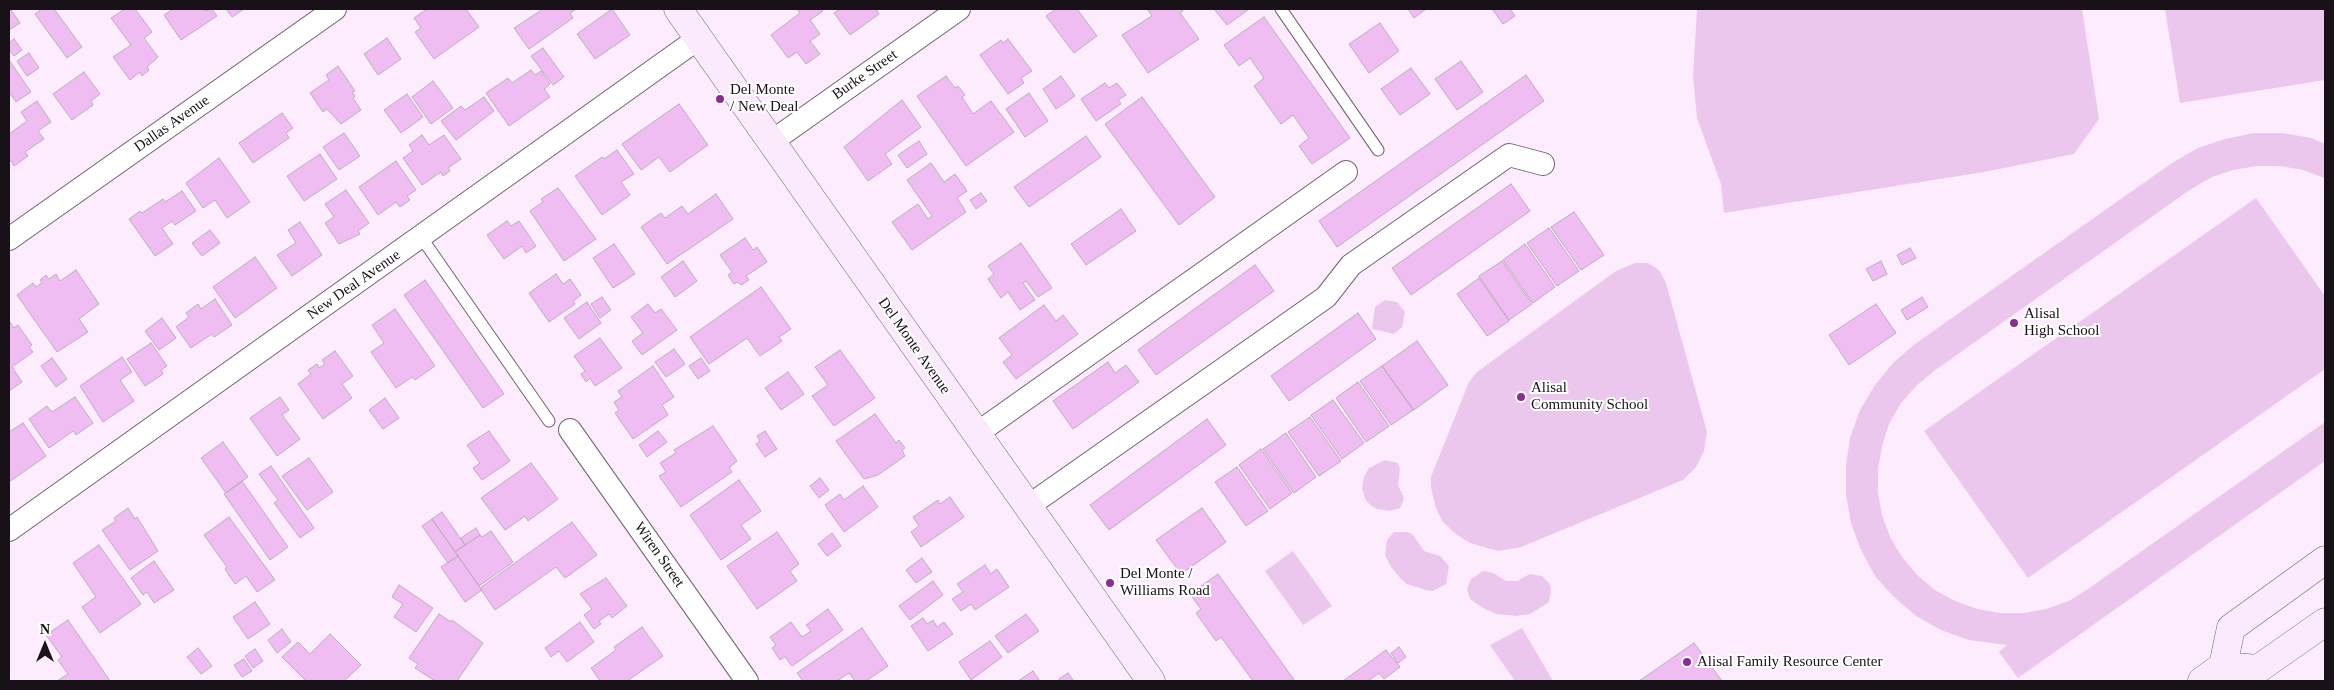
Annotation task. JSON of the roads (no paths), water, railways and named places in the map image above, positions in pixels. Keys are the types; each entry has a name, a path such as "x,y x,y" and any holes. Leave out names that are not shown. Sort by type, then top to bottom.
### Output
{"street":[{"name":"Dallas Avenue","path":"9,239 335,9"},
{"name":"Del Monte Avenue","path":"678,9 1151,681"},
{"name":"Burke Street","path":"771,142 959,9"},
{"name":"New Deal Avenue","path":"9,530 699,38"},
{"path":"1027,507 1326,297 1351,264 1509,155 1543,164"},
{"path":"976,434 1346,172"},
{"name":"Wiren Street","path":"570,430 747,681"},
{"path":"2325,560 2231,628 2220,676 2258,669 2325,622"}],"lane":[{"path":"1282,9 1378,150"},
{"path":"421,237 549,421"}],"place":[{"name":"Del Monte / New Deal","path":"720,99"},
{"name":"Alisal High School","path":"2014,323"},
{"name":"Alisal Community School","path":"1521,397"},
{"name":"Del Monte / Williams Road","path":"1110,583"},
{"name":"Alisal Family Resource Center","path":"1687,662"}]}
